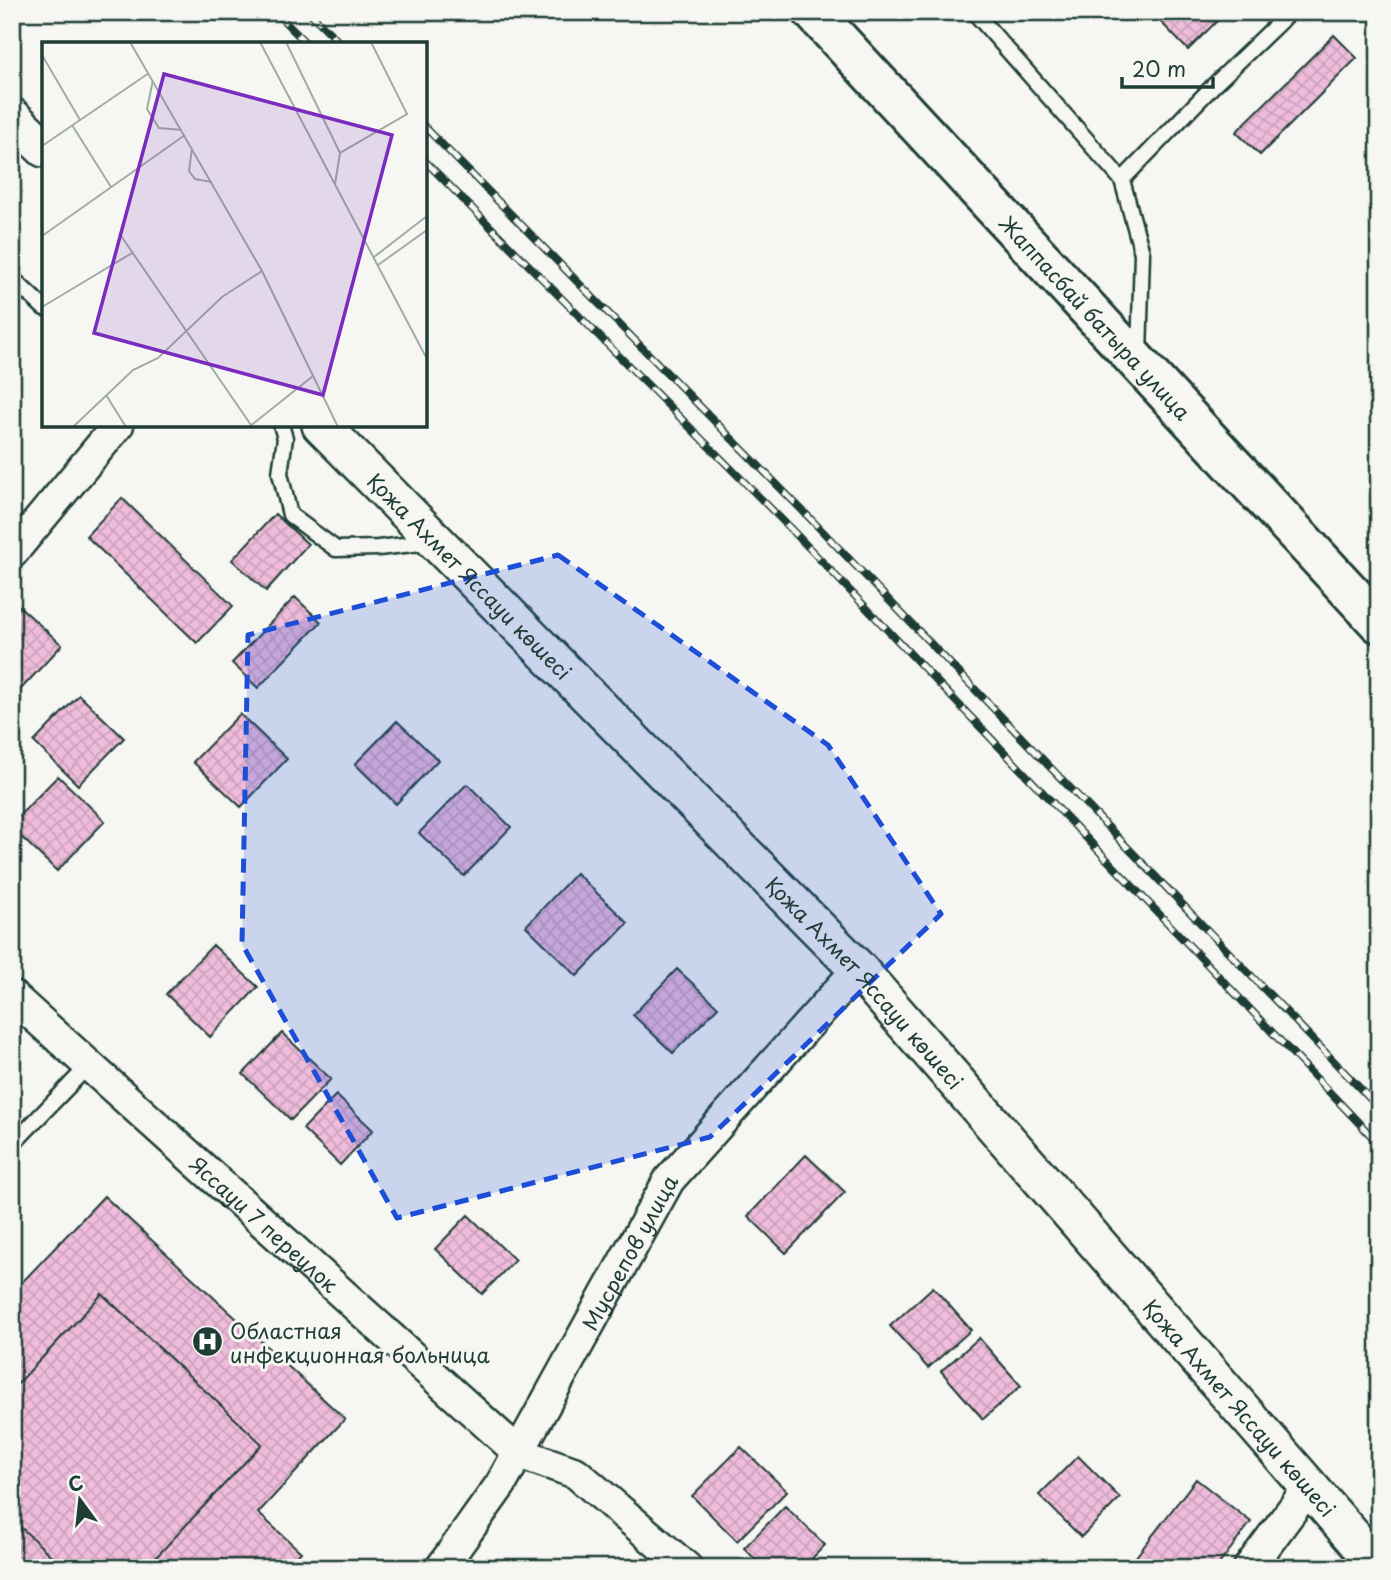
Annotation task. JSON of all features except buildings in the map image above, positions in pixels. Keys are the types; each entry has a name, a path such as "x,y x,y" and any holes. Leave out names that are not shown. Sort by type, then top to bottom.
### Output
{"main road":[{"name":"Жаппасбай батыра улица","path":"813,12 1379,623"}],"street":[{"path":"12,117 42,146"},
{"path":"12,553 116,427"},
{"name":"Қожа Ахмет Яссауи көшесі","path":"323,427 858,969 1379,1567"},
{"name":"Мусрепов улица","path":"441,1568 501,1484 669,1180 858,969"},
{"name":"Яссауи 7 переулок","path":"12,996 519,1453 576,1473 687,1568"},
{"path":"1248,1568 1309,1487"}],"lane":[{"path":"974,12 1122,180 1142,253 1138,363"},
{"path":"1122,180 1214,85 1290,12"},
{"path":"12,278 42,306"},
{"path":"282,427 285,438 280,472 289,515 336,549 378,548 436,541"},
{"path":"12,1145 89,1065"}],"highlighted area":[{"path":"558,555 828,745 941,914 710,1137 397,1218 242,944 248,635"}],"railway":[{"path":"275,12 305,42"},
{"path":"309,12 339,42"},
{"path":"427,129 800,508 1379,1108"},
{"path":"427,163 789,527 1379,1144"}],"place":[{"name":"Областная инфекционная больница","path":"207,1342"}]}
